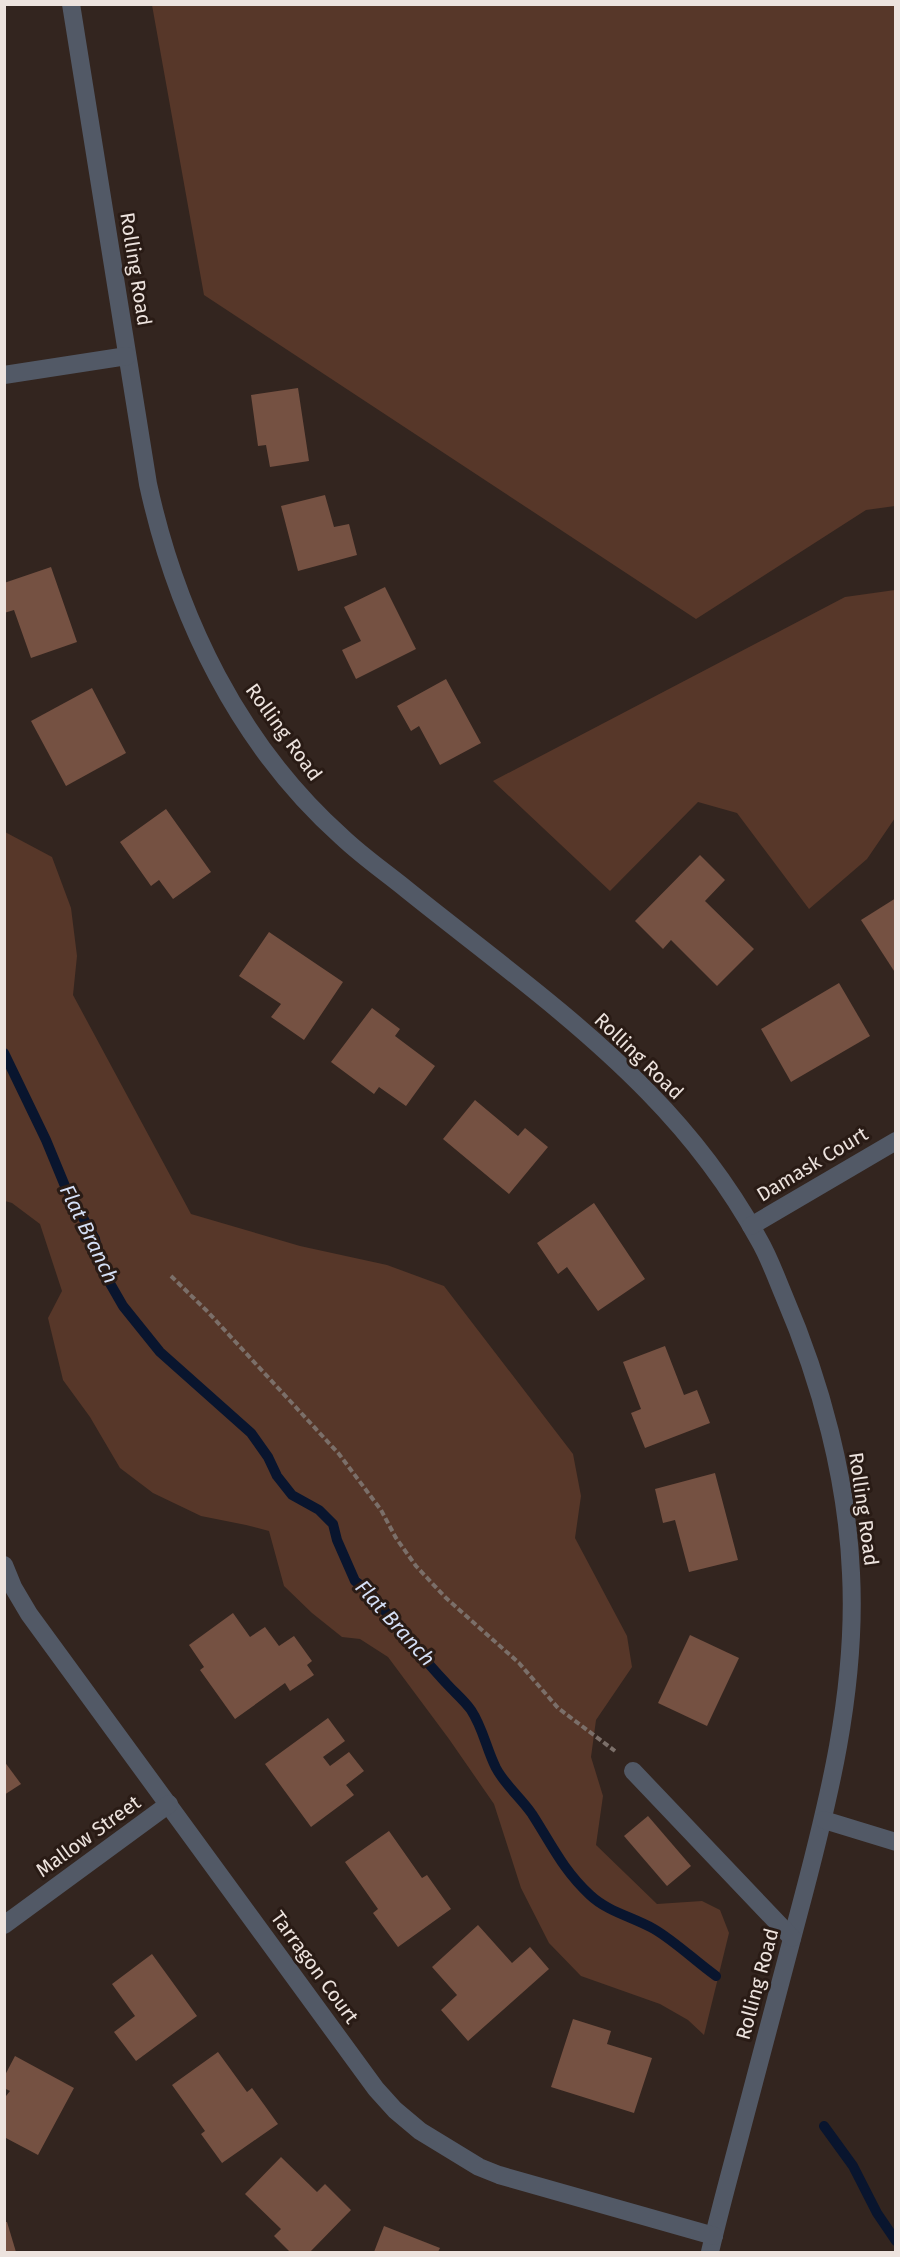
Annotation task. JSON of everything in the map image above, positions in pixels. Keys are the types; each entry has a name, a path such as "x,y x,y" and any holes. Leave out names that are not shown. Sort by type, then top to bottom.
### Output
{"street":[{"name":"Rolling Road","path":"71,4 148,484 158,528 181,600 206,656 243,721 288,782 340,836 589,1036 651,1095 706,1160 762,1245 797,1326 825,1412 843,1494 851,1571 852,1633 844,1715 824,1820 712,2244"},
{"path":"4,375 127,356"},
{"name":"Damask Court","path":"751,1226 896,1141"},
{"name":"Tarragon Court","path":"4,1565 13,1587 29,1614 376,2089 395,2110 420,2131 453,2153 499,2175 712,2244"},
{"path":"633,1771 792,1938"},
{"name":"Mallow Street","path":"4,1925 169,1804"},
{"path":"824,1820 896,1842"}],"path":[{"path":"171,1276 207,1311 339,1454 381,1510 396,1538 416,1566 446,1597 519,1663 558,1708 610,1746 633,1771"}],"shaded area":[{"path":"152,5 895,5 895,506 866,510 696,619 204,295"},
{"path":"895,590 895,818 867,859 809,909 737,813 698,802 610,891 493,781 845,597"},
{"path":"5,832 52,857 71,908 77,956 73,995 191,1214 300,1246 387,1265 444,1286 573,1454 581,1496 575,1538 627,1636 632,1667 596,1720 591,1757 603,1796 596,1845 657,1904 702,1901 720,1910 729,1933 704,2035 688,2020 660,2004 581,1976 549,1943 521,1888 494,1804 388,1657 360,1639 342,1637 284,1586 269,1531 201,1516 153,1493 120,1468 90,1417 63,1380 48,1318 62,1291 40,1224 12,1203 5,1201"}],"building":[{"path":"298,388 309,461 270,467 266,445 258,446 251,395"},
{"path":"325,495 334,527 349,524 357,555 298,571 281,506"},
{"path":"51,567 77,642 31,658 14,610 4,613 4,583"},
{"path":"385,587 416,649 356,679 342,650 361,641 344,607"},
{"path":"446,679 481,743 440,765 419,726 411,731 397,706"},
{"path":"92,688 126,753 66,786 31,721"},
{"path":"166,809 211,872 173,899 159,880 151,886 120,842"},
{"path":"700,855 725,880 705,901 754,949 717,986 671,940 663,949 635,921"},
{"path":"896,898 896,974 861,920"},
{"path":"269,932 343,982 304,1040 271,1017 281,1004 239,976"},
{"path":"839,983 870,1036 791,1082 761,1029"},
{"path":"372,1008 400,1029 395,1036 435,1066 406,1106 379,1087 374,1094 331,1062"},
{"path":"475,1100 518,1136 525,1128 548,1147 509,1194 443,1139"},
{"path":"594,1203 645,1279 598,1311 567,1267 558,1274 537,1243"},
{"path":"665,1346 684,1395 697,1390 710,1423 645,1448 631,1413 641,1409 623,1362"},
{"path":"715,1473 738,1560 689,1572 675,1520 663,1523 655,1489"},
{"path":"233,1613 250,1637 265,1627 279,1646 294,1636 312,1661 307,1665 314,1675 290,1691 285,1683 235,1719 200,1670 204,1667 189,1645"},
{"path":"690,1635 739,1658 707,1726 658,1703"},
{"path":"328,1718 345,1741 323,1757 330,1766 349,1752 364,1771 346,1785 354,1795 311,1827 265,1764"},
{"path":"4,1761 21,1784 4,1795"},
{"path":"648,1816 691,1866 667,1886 624,1836"},
{"path":"389,1831 422,1878 427,1875 451,1909 398,1947 373,1913 378,1909 345,1862"},
{"path":"478,1925 512,1963 530,1947 549,1969 468,2041 441,2010 457,1995 432,1967"},
{"path":"152,1954 197,2016 136,2061 114,2032 135,2016 112,1984"},
{"path":"573,2019 611,2031 607,2044 652,2058 634,2113 551,2087"},
{"path":"218,2052 247,2092 252,2088 278,2124 222,2163 201,2134 205,2131 172,2085"},
{"path":"15,2056 74,2088 38,2155 4,2137 4,2095 6,2096 10,2091 4,2088 4,2077"},
{"path":"281,2157 317,2192 325,2184 351,2210 310,2252 290,2252 274,2236 281,2229 245,2194"},
{"path":"4,2222 7,2222 16,2252 4,2252"},
{"path":"384,2226 440,2248 438,2252 374,2252"}],"waterway":[{"name":"Flat Branch","path":"4,1053 46,1140 65,1186 95,1239 100,1266 123,1306 160,1352 251,1433 268,1457 277,1476 292,1495 319,1510 333,1524 337,1540 355,1581 370,1592 416,1650 471,1710 500,1774 532,1814 572,1876 597,1901 662,1934 716,1976"},
{"name":"Flat Branch","path":"824,2126 853,2166 877,2213 896,2241"}]}
